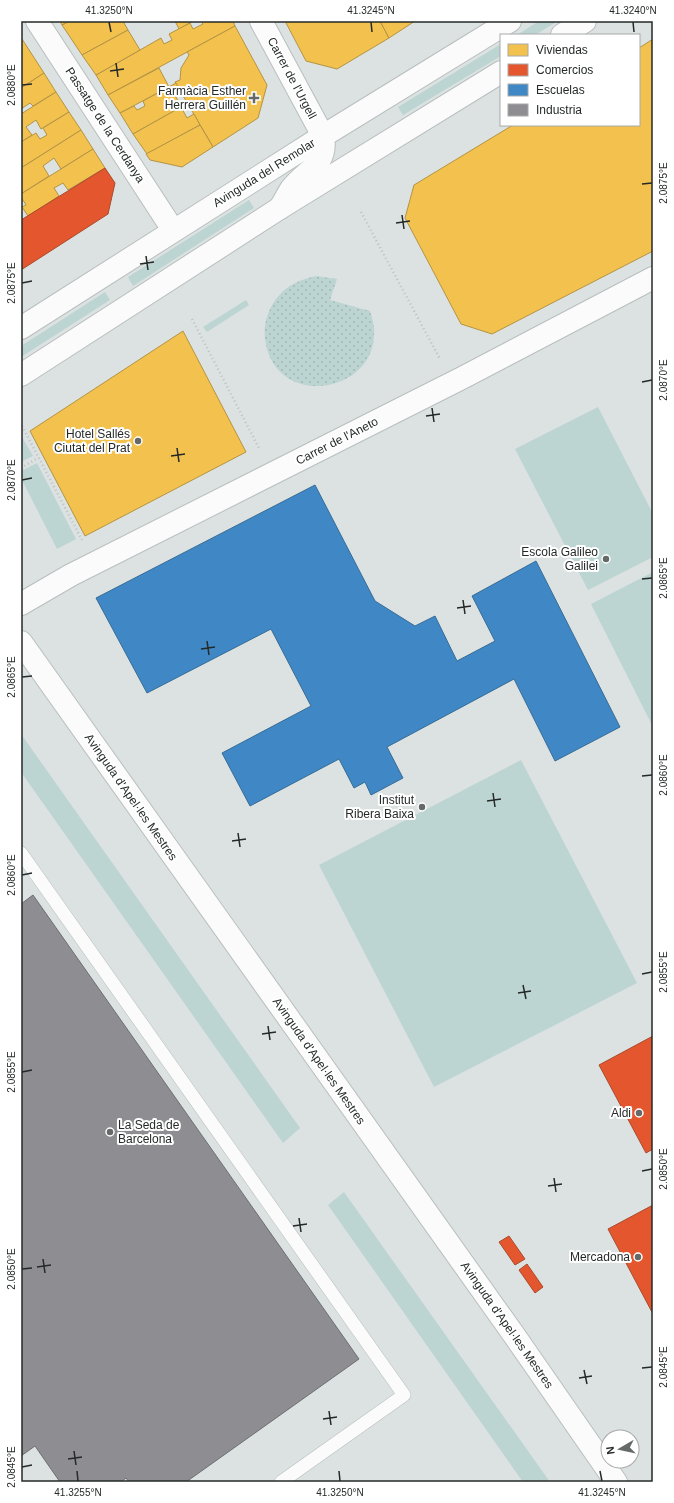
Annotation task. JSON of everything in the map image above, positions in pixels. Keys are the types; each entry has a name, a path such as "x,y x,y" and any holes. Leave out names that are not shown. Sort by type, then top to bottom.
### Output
{"street":[{"name":"Passatge de la Cerdanya","path":"37,21 174,230"},
{"name":"Carrer de l'Urgell","path":"261,21 323,136"},
{"name":"Avinguda del Remolar","path":"21,328 323,136 510,21"},
{"path":"564,34 585,21"},
{"path":"21,375 280,208 500,73"},
{"path":"280,208 292,189 320,161 323,154 323,136"},
{"name":"Carrer de l'Aneto","path":"21,604 71,575 462,378 653,278"},
{"name":"Avinguda d'Apel·les Mestres","path":"21,642 505,1322 616,1482"}],"lane":[{"path":"21,853 404,1395 281,1482"}],"path":[{"path":"361,212 442,363"},
{"path":"192,319 262,454"},
{"path":"22,426 83,544"},
{"path":"21,468 38,458"}],"shaded area":[{"path":"539,21 558,21 537,34 519,34"},
{"path":"500,45 500,57 403,115 398,107"},
{"path":"249,200 254,208 133,286 128,277"},
{"path":"316,276 337,279 330,300 370,311 374,335 370,354 360,369 345,379 327,385 309,386 292,380 278,369 268,352 265,338 265,328 268,314 281,293 293,284"},
{"path":"105,292 110,300 21,357 21,346"},
{"path":"246,300 249,305 207,332 203,327"},
{"path":"598,407 653,514 653,557 588,590 515,449"},
{"path":"21,435 33,456 21,462"},
{"path":"37,463 76,539 57,549 21,478 21,471"},
{"path":"653,572 653,725 652,725 591,604"},
{"path":"21,734 300,1128 283,1143 21,772"},
{"path":"521,760 637,983 434,1087 319,865"},
{"path":"344,1192 550,1482 523,1482 328,1205"}],"building: Viviendas":[{"path":"60,21 70,21 62,25"},
{"path":"70,21 123,21 128,30 82,55 62,25"},
{"path":"175,21 193,21 179,29"},
{"path":"201,21 233,21 235,26 108,95 96,75 161,38 164,44 172,40 169,34 190,23 193,29 203,24"},
{"path":"285,21 380,21 389,38 337,69 306,61"},
{"path":"380,21 415,21 389,38"},
{"path":"235,26 267,85 258,118 213,147 175,82 180,80 181,68 189,55 187,52"},
{"path":"128,30 140,50 96,75 82,55"},
{"path":"22,39 44,73 21,88 21,40"},
{"path":"653,39 653,251 492,334 461,324 405,218 414,185 511,126 640,126 640,47"},
{"path":"159,68 169,87 120,113 108,95"},
{"path":"44,73 56,92 33,106 30,103 21,109 21,88"},
{"path":"176,83 179,89 174,93 181,107 133,134 120,113 134,106 137,110 145,106 143,101"},
{"path":"56,92 69,112 41,129 36,120 26,127 32,135 21,142 21,114"},
{"path":"181,107 187,118 194,114 200,125 147,154 133,134"},
{"path":"69,112 81,130 21,168 21,142 36,133 40,139 47,135 43,128"},
{"path":"200,125 213,147 182,167 150,160 146,154"},
{"path":"81,130 93,149 61,169 54,158 43,166 49,176 21,194 21,168"},
{"path":"93,149 105,168 68,190 63,183 54,188 59,196 28,216 22,207 26,205 21,197 21,194"},
{"name":"Hotel Sallés Ciutat del Prat","path":"183,331 246,452 85,536 30,431"}],"building: Comercios":[{"path":"105,168 115,183 108,214 21,270 21,220"},
{"name":"Aldi","path":"653,1036 653,1149 646,1153 599,1065"},
{"name":"Mercadona","path":"653,1205 653,1314 608,1229"},
{"path":"509,1236 525,1259 515,1265 499,1242"},
{"path":"527,1264 543,1287 535,1293 519,1270"}],"building: Escuelas":[{"path":"315,485 375,601 415,626 435,616 457,661 495,641 472,596 536,561 620,727 555,761 514,679 387,747 403,778 371,795 365,782 354,788 339,759 250,806 222,753 311,706 271,629 147,693 96,598"}],"building: Industria":[{"name":"La Seda de Barcelona","path":"33,895 359,1359 186,1482 129,1482 126,1478 121,1482 60,1482 35,1446 21,1456 21,904"}],"place":[{"name":"Farmàcia Esther Herrera Guillén","path":"254,98"},
{"name":"Hotel Sallés Ciutat del Prat","path":"138,441"},
{"name":"Escola Galileo Galilei","path":"606,559"},
{"name":"Institut Ribera Baixa","path":"422,807"},
{"name":"Aldi","path":"639,1113"},
{"name":"La Seda de Barcelona","path":"110,1132"},
{"name":"Mercadona","path":"638,1257"}]}
